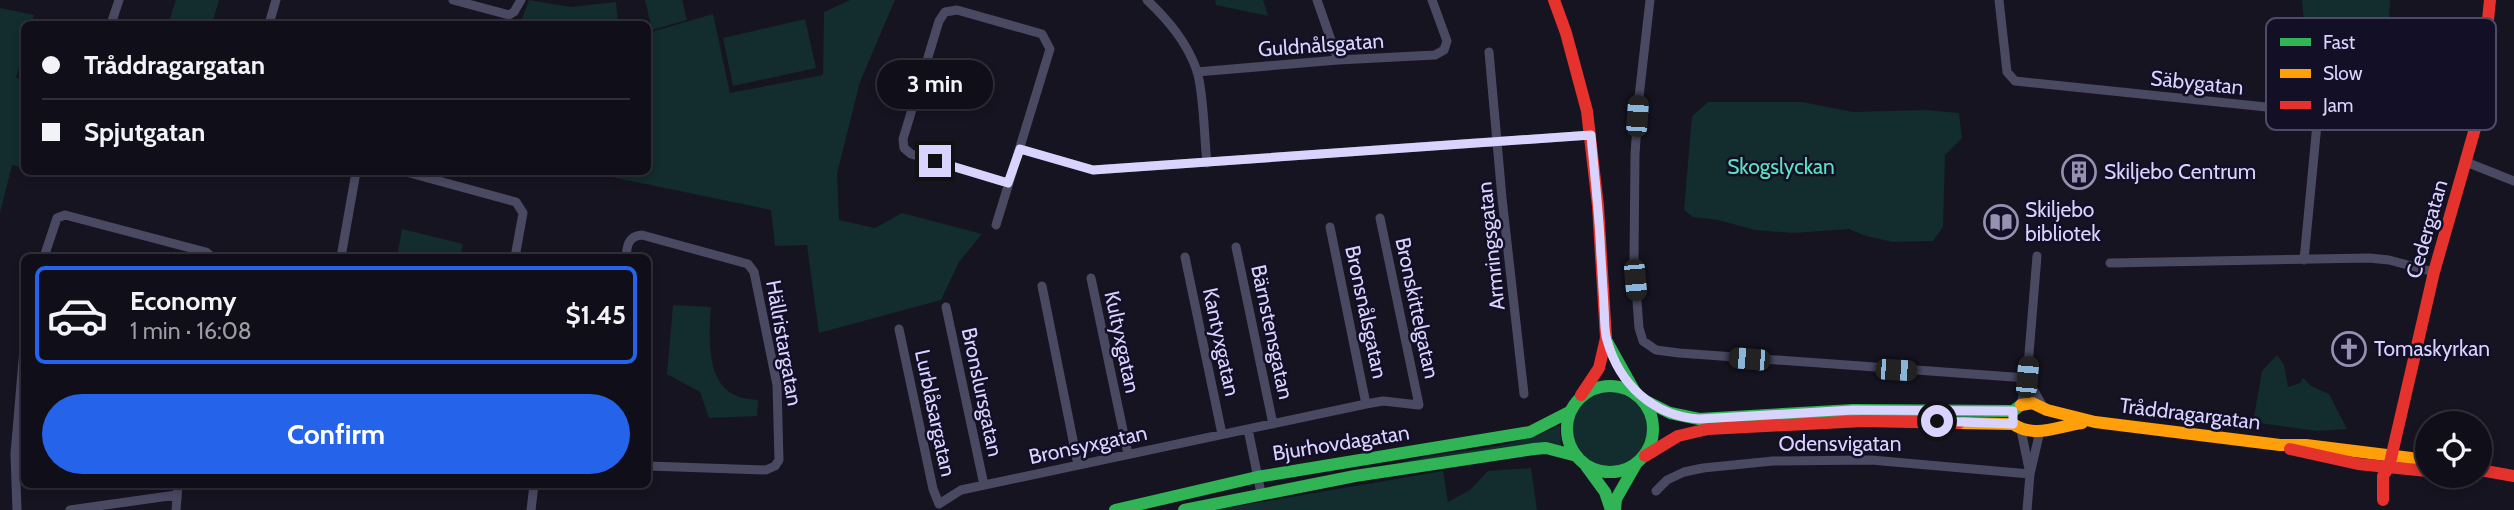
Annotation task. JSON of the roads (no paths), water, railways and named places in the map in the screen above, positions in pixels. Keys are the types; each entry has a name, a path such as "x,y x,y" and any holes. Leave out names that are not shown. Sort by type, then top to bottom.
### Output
{"main road":[{"path":"1554,0 1580,85 1591,135 1606,338 1600,368 1571,411 1565,424 1566,436 1578,459 1605,492 1613,510"},
{"name":"Cedergatan","path":"2488,18 2490,0"},
{"name":"Cedergatan","path":"2382,505 2383,476 2391,461 2434,272 2474,130"},
{"path":"1606,338 1615,359 1654,423 1654,435 1616,499 1613,510"},
{"path":"1581,395 1602,386 1614,386 1639,396"},
{"name":"Tråddragargatan","path":"1639,396 1664,412 1682,418 1699,419 1853,410 2017,418 2042,431 2070,424 2095,422"},
{"name":"Tråddragargatan","path":"1641,460 1678,436 1708,429 1863,421 2017,418 2032,403 2095,422 2280,445 2306,445 2415,468"},
{"path":"2042,431 2049,425 2051,418 2045,409"},
{"name":"Bjurhovdagatan","path":"1115,510 1257,477 1530,432 1571,411"},
{"name":"Bjurhovdagatan","path":"1184,510 1355,476 1534,449 1546,448 1578,459"},
{"path":"1578,459 1593,469 1615,472 1641,460"},
{"path":"1353,460 1355,476"},
{"name":"Tråddragargatan","path":"2391,461 2415,460"},
{"path":"2492,473 2514,476"}],"street":[{"path":"112,21 119,0"},
{"path":"270,21 276,0"},
{"path":"453,0 508,15 514,12 521,0"},
{"path":"1147,0 1178,34 1197,72 1207,163"},
{"path":"1317,0 1338,60"},
{"name":"Guldnålsgatan","path":"1197,72 1435,55 1445,49 1447,41 1432,0"},
{"path":"1650,0 1635,154 1634,261 1639,328 1643,338 1656,350 1679,353 2027,377"},
{"name":"Säbygatan","path":"1999,0 2007,72 2015,80 2266,107"},
{"path":"996,225 1050,49 1042,34 957,10 944,13 939,21 903,139 904,145 911,154 1008,183"},
{"name":"Armringsgatan","path":"1489,52 1524,394"},
{"name":"Säbygatan","path":"2304,260 2316,130"},
{"path":"1020,149 1093,170 1591,135"},
{"path":"2466,162 2514,181"},
{"path":"342,254 355,175"},
{"path":"417,175 516,202 523,213 516,254"},
{"path":"45,254 57,218 65,215 208,254"},
{"name":"Bronskittelgatan","path":"1380,218 1419,405"},
{"name":"Bronsnålsgatan","path":"1330,227 1366,404"},
{"name":"Hällristargatan","path":"626,254 628,243 633,237 642,235 748,264 777,385 777,463 766,470 651,466"},
{"name":"Bärnstensgatan","path":"1236,247 1273,424"},
{"path":"2030,474 2017,418 2027,377 2037,256"},
{"name":"Kantyxgatan","path":"1185,257 1222,434"},
{"path":"2110,263 2370,258 2389,260 2434,272"},
{"name":"Kultyxgatan","path":"1091,278 1128,454"},
{"path":"1042,286 1078,465"},
{"name":"Bronslursgatan","path":"946,307 984,485"},
{"name":"Lurblåsargatan","path":"899,329 933,489 939,504"},
{"path":"2027,377 2045,409"},
{"path":"17,510 15,454 21,384"},
{"name":"Bronsyxgatan","path":"939,504 961,490 1366,404 1383,401 1419,405"},
{"path":"1248,429 1261,493"},
{"path":"2027,510 2030,474 2042,431"},
{"name":"Odensvigatan","path":"1656,491 1676,476 1703,467 1784,461 1871,460 2030,474"},
{"path":"531,510 534,488"},
{"path":"70,510 177,490 176,510"}],"place":[{"name":"Skiljebo Centrum","path":"2079,172"},
{"name":"Skiljebo bibliotek","path":"2001,222"},
{"name":"Tomaskyrkan","path":"2349,349"}],"park label":[{"name":"Skogslyckan","path":"1781,167"}]}
